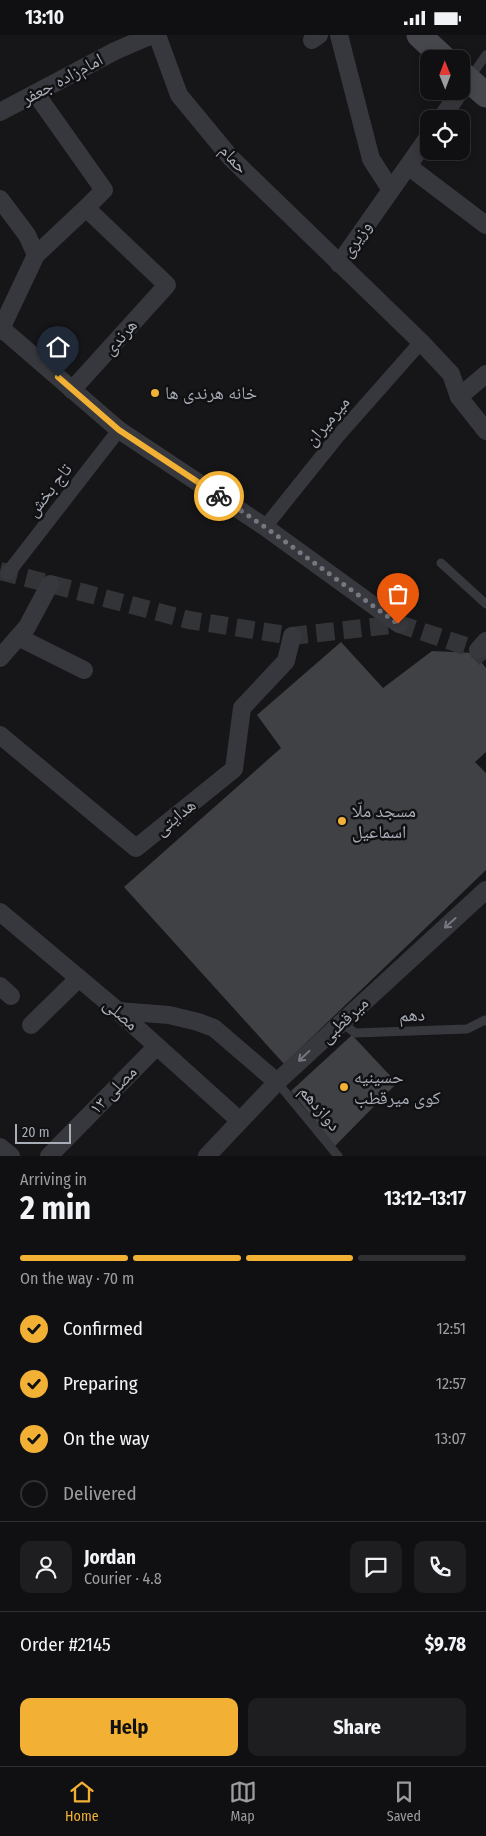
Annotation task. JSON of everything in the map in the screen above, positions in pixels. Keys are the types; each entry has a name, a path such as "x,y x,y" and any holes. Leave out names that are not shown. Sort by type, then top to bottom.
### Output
{"main road":[{"path":"419,35 435,50"}],"street":[{"name":"حمام","path":"157,35 179,95 231,158 339,264"},
{"path":"339,35 371,159 391,190"},
{"name":"امام‌زاده جعفر","path":"0,113 143,37"},
{"path":"36,93 104,190 36,255 1,329 119,430 265,527 398,624"},
{"path":"448,110 457,100"},
{"name":"وزیری","path":"420,149 339,264 421,342 451,374 459,397 486,431"},
{"path":"408,166 486,225"},
{"path":"0,199 27,235 36,255"},
{"name":"هرندی","path":"72,390 167,285 86,208"},
{"name":"میرمیران","path":"265,527 338,436 421,342"},
{"path":"459,397 486,374"},
{"name":"تاج بخش","path":"8,573 119,430"},
{"path":"0,658 27,627 50,584"},
{"name":"هدایتی","path":"0,735 136,848 234,769 242,708 286,661 292,636"},
{"path":"18,637 84,670"},
{"name":"میرقطبی","path":"207,1156 277,1082 486,890"},
{"name":"مصلی","path":"1,916 118,1011 239,1120"},
{"path":"30,1025 79,978"},
{"path":"118,1011 169,1015 214,1027 277,1082"},
{"name":"مصلی ۱۳","path":"49,1156 156,1046"},
{"path":"0,1147 11,1156"}],"lane":[{"path":"470,83 486,55"},
{"path":"441,563 486,604"},
{"name":"دهم","path":"341,1022 356,1033 467,1029 486,1021"},
{"name":"دوازدهم","path":"277,1082 338,1156"}],"building":[{"name":"مسجد ملّا اسماعیل","path":"341,642 383,688 432,651 474,653 486,668 486,752 475,762 486,773 486,870 284,1064 124,887 281,748 257,715"},
{"name":"حسینیه کوی میرقطب","path":"352,1035 397,1083 335,1146 291,1091"}],"tunnel":[{"path":"0,571 189,620 292,636 399,624 478,650 486,659"}],"way so far":[{"path":"219,496 265,527 398,624"}],"place":[{"name":"خانه هرندی ها","path":"155,393"},
{"name":"مسجد ملّا اسماعیل","path":"342,821"},
{"name":"حسینیه کوی میرقطب","path":"344,1087"}],"route":[{"path":"58,377 119,430 219,496"}]}
